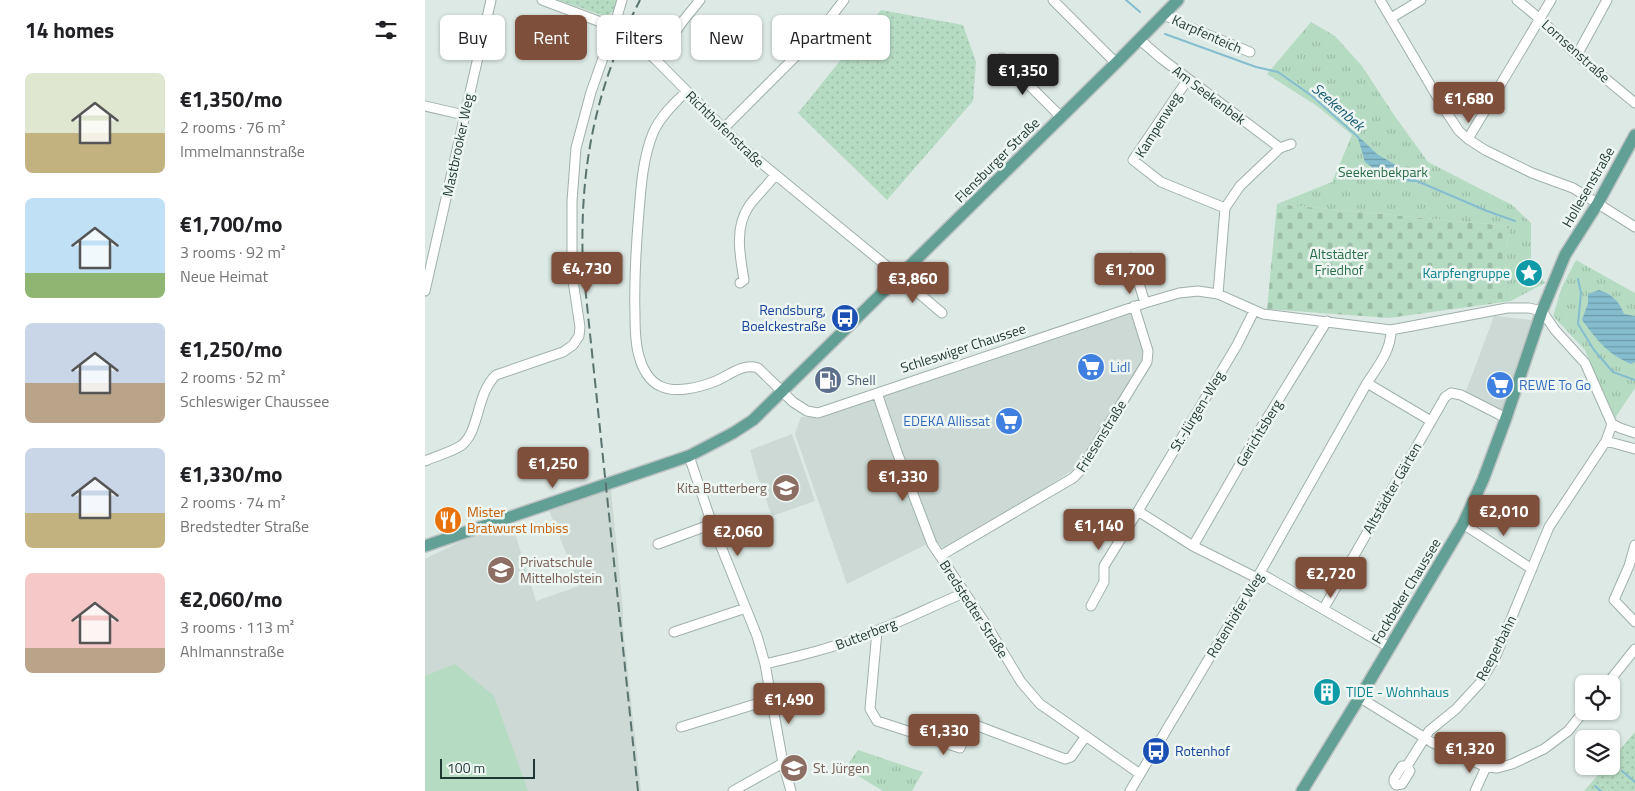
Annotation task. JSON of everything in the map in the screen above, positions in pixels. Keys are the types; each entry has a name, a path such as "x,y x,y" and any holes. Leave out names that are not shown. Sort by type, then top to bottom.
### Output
{"main road":[{"name":"Flensburger Straße","path":"783,392 1140,40 1178,0"},
{"name":"Hollesenstraße","path":"1565,254 1598,203 1635,134"},
{"name":"Fockbeker Chaussee","path":"1302,791 1463,524 1483,480 1542,311 1565,254"},
{"path":"425,546 689,456 753,420 783,392"}],"street":[{"name":"Mastbrooker Weg","path":"425,291 428,259 491,0"},
{"name":"Richthofenstraße","path":"542,0 597,21"},
{"path":"617,15 621,0"},
{"path":"681,24 700,0"},
{"path":"723,130 817,36 844,0"},
{"path":"1053,0 1116,63"},
{"path":"1380,0 1445,110 1468,139 1485,150 1532,173 1573,188 1635,228"},
{"path":"1391,18 1421,0"},
{"name":"Lornsenstraße","path":"1517,0 1540,19 1577,55 1635,103"},
{"path":"1468,139 1551,0"},
{"path":"1577,55 1607,0"},
{"name":"Karpfenteich","path":"1165,15 1184,25 1250,52"},
{"name":"Am Seekenbek","path":"1140,40 1188,79 1280,148"},
{"path":"1002,58 1061,117"},
{"path":"425,461 460,446 469,438 484,391 496,374 563,352 573,345 579,336 580,327 572,274 572,201 577,148 591,92 602,60"},
{"name":"Richthofenstraße","path":"656,60 723,130 775,176 900,276"},
{"name":"Kampenweg","path":"1188,79 1133,160 1161,182 1225,208"},
{"name":"Schleswiger Chaussee","path":"686,92 663,116 653,134 643,175 636,245 635,338 638,355 647,375 661,387 674,389 699,386 714,382 740,368 750,365 758,368 800,407 818,413 1133,306 1179,293 1198,291 1218,294 1254,311 1272,315 1391,330 1507,308 1529,308 1542,311"},
{"path":"425,106 464,115"},
{"path":"1218,294 1225,208 1240,186 1280,148 1291,144"},
{"path":"740,283 744,280 739,245 742,221 749,207 775,176"},
{"path":"1131,258 1145,303"},
{"path":"900,276 942,313"},
{"name":"Friesenstraße","path":"940,556 1073,478 1080,471 1147,362 1148,351 1133,306"},
{"name":"St.-Jürgen-Weg","path":"1091,606 1104,582 1104,566 1237,345 1254,311"},
{"path":"1542,311 1555,330 1585,363 1612,424 1635,433"},
{"name":"Gerichtsberg","path":"1193,546 1261,428 1327,321"},
{"name":"Rotenhöfer Weg","path":"1130,791 1258,576 1367,383 1385,355 1391,340 1391,330"},
{"path":"1367,383 1431,421"},
{"name":"Altstädter Gärten","path":"1324,608 1445,397 1451,392 1461,395 1506,418"},
{"name":"Bredstedter Straße","path":"877,393 928,536 1021,682 1040,704 1140,774"},
{"name":"Reeperbahn","path":"1407,766 1423,737 1456,709 1480,683 1495,658 1549,527 1607,441 1612,424"},
{"path":"1607,441 1635,449"},
{"path":"689,456 712,524 757,636 765,664 783,763 791,791"},
{"path":"1137,511 1193,546 1324,608 1389,648"},
{"path":"658,544 712,524"},
{"path":"1463,524 1532,569"},
{"path":"1635,545 1629,566 1614,600 1635,622"},
{"name":"Butterberg","path":"765,664 812,653 877,631 964,593"},
{"path":"674,632 746,608"},
{"path":"877,631 870,709 877,721 960,748 970,723 1065,759 1071,757 1086,736"},
{"path":"1614,675 1635,649"},
{"path":"1359,698 1433,743 1486,767 1497,768 1512,764 1544,749 1568,730 1576,720"},
{"path":"681,727 772,699"},
{"path":"733,791 783,763"},
{"path":"1475,791 1486,767"}],"shaded area":[{"path":"1131,312 1143,352 1143,362 1074,469 1022,504 948,547 942,547 935,540 847,584 795,434 801,417 820,417"},
{"path":"1494,316 1533,320 1503,413 1465,394"},
{"name":"Kita Butterberg","path":"792,434 815,501 772,516 750,450"},
{"path":"611,489 623,627 641,791 425,791 425,559 465,540 462,533 510,517 536,601 579,586 547,505"}],"green space":[{"path":"558,0 620,0 619,5 609,15 601,15"},
{"path":"881,10 963,25 976,62 973,101 887,200 798,113 841,60 890,60 890,15 877,15"},
{"name":"Seekenbekpark","path":"1311,22 1335,36 1362,66 1428,162 1512,205 1531,223 1531,260 1545,283 1511,301 1505,275 1509,226 1277,204 1332,182 1352,135 1317,106 1267,74"},
{"name":"Altstädter Friedhof","path":"1277,204 1509,226 1505,274 1511,301 1389,318 1267,309"},
{"path":"1576,260 1635,293 1635,388 1615,418 1604,398 1585,350 1553,316 1562,287"},
{"path":"455,664 494,696 528,791 425,791 425,676"},
{"path":"1635,732 1635,791 1584,791 1598,775 1620,775 1620,750"},
{"path":"858,750 923,772 912,791 883,791 845,768"}],"water":[{"path":"1357,135 1377,154 1413,175 1419,182 1404,181 1390,177 1365,162"},
{"path":"1599,290 1615,299 1624,314 1635,316 1635,362 1631,364 1622,360 1603,346 1582,320 1588,303 1588,294"}],"waterway":[{"name":"Seekenbek","path":"1126,0 1140,12"},
{"name":"Seekenbek","path":"1165,34 1256,67 1278,72 1312,96 1358,137"},
{"name":"Seekenbek","path":"1417,181 1515,221"},
{"name":"Seekenbek","path":"1578,279 1581,293 1578,324 1594,350 1613,372 1635,380"},
{"path":"1622,771 1635,782"},
{"path":"1595,786 1601,791"}],"railway":[{"path":"638,791 583,267 582,231 587,163 601,97 624,33 640,0"}],"place":[{"name":"Karpfengruppe","path":"1529,273"},
{"name":"Rendsburg, Boelckestraße","path":"845,318"},
{"name":"Lidl","path":"1091,367"},
{"name":"Shell","path":"828,380"},
{"name":"REWE To Go","path":"1500,385"},
{"name":"EDEKA Allissat","path":"1009,421"},
{"name":"Kita Butterberg","path":"786,488"},
{"name":"Mister Bratwurst Imbiss","path":"448,520"},
{"name":"Privatschule Mittelholstein","path":"501,570"},
{"name":"TIDE - Wohnhaus","path":"1327,692"},
{"name":"Rotenhof","path":"1156,751"},
{"name":"St. Jürgen","path":"794,768"}]}
